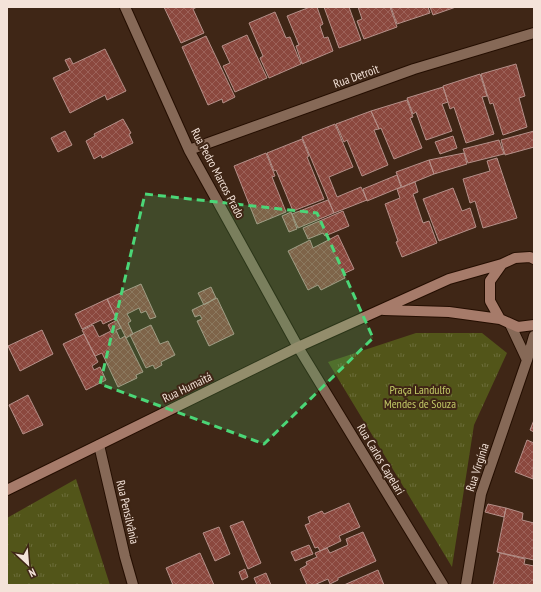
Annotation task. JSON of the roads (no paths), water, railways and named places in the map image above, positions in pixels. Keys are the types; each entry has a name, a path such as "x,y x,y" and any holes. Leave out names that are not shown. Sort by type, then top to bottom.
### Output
{"main road":[{"name":"Rua Humaitá","path":"7,490 298,347 449,279 502,264 515,258 533,257"},
{"path":"500,319 490,301 490,281 502,264"},
{"name":"Rua Humaitá","path":"380,310 449,312 500,319 510,324"},
{"path":"510,324 518,327 534,325"}],"street":[{"name":"Rua Pedro Marcos Prado","path":"125,7 189,150 298,347"},
{"name":"Rua Detroit","path":"189,150 414,69 534,32"},
{"path":"510,324 527,360"},
{"name":"Rua Virgínia","path":"466,585 480,494 534,336"},
{"name":"Rua Carlos Capelari","path":"298,347 443,585"},
{"name":"Rua Pensilvânia","path":"99,445 133,585"}],"park label":[{"name":"Praça Landulfo Mendes de Souza","path":"420,396"}]}
